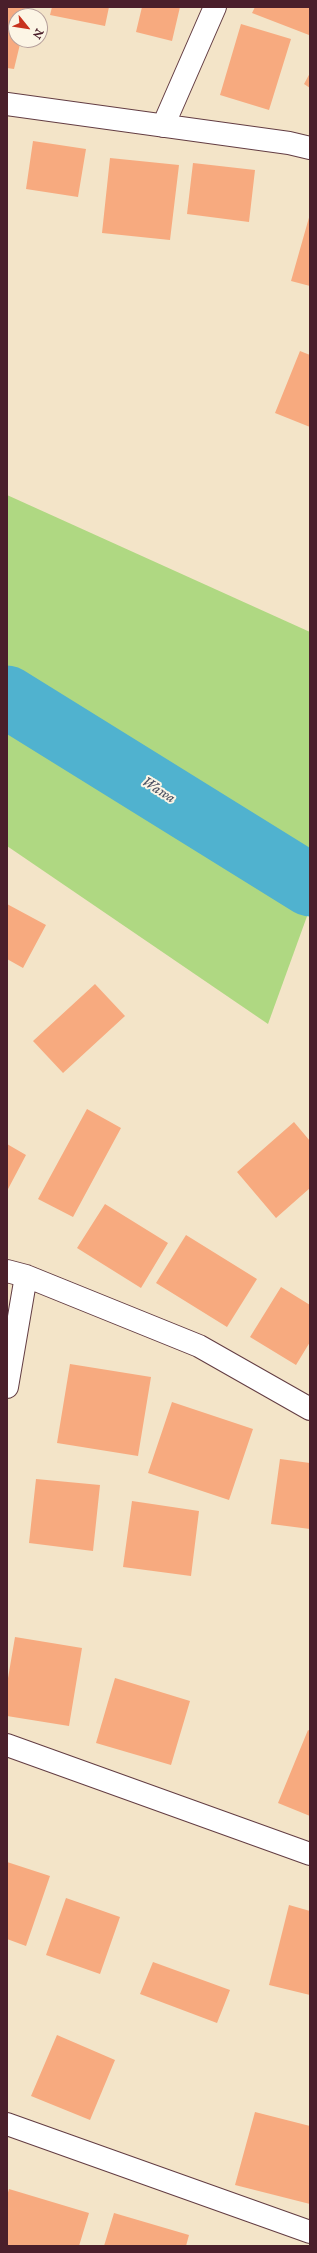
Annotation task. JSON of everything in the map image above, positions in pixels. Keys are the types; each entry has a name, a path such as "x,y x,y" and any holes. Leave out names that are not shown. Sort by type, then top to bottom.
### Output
{"street":[{"path":"163,126 215,7"},
{"path":"7,104 289,143 310,148"},
{"path":"7,1387 16,1274 199,1346 310,1409"},
{"path":"7,1745 310,1854"},
{"path":"7,2124 310,2232"}],"green space":[{"path":"7,495 310,632 310,908 268,1024 7,846"}],"building":[{"path":"7,7 29,7 8,8 8,48 19,48 14,69 7,68"},
{"path":"52,7 109,7 105,26 50,15"},
{"path":"142,7 180,7 172,41 136,32"},
{"path":"255,7 310,7 309,35 252,13"},
{"path":"241,24 291,39 269,110 220,95"},
{"path":"310,73 310,88 304,84"},
{"path":"33,141 86,149 78,197 26,189"},
{"path":"110,158 179,165 170,240 102,233"},
{"path":"193,163 255,170 249,222 187,214"},
{"path":"310,214 310,286 291,281"},
{"path":"300,351 310,355 310,427 275,413"},
{"path":"7,904 46,925 23,968 7,959"},
{"path":"95,984 125,1016 63,1073 33,1041"},
{"path":"87,1109 121,1128 73,1217 38,1199"},
{"path":"294,1122 310,1141 310,1188 276,1218 237,1172"},
{"path":"7,1144 26,1155 7,1191"},
{"path":"105,1204 168,1243 141,1288 77,1248"},
{"path":"186,1235 257,1279 227,1327 156,1283"},
{"path":"281,1287 310,1305 310,1342 296,1365 250,1337"},
{"path":"70,1364 151,1377 138,1456 57,1443"},
{"path":"172,1402 253,1429 229,1500 148,1473"},
{"path":"280,1459 310,1463 310,1529 271,1524"},
{"path":"36,1479 100,1485 93,1551 29,1543"},
{"path":"132,1501 199,1511 191,1576 123,1567"},
{"path":"15,1637 82,1648 69,1726 7,1716 7,1684"},
{"path":"115,1678 190,1701 171,1765 96,1743"},
{"path":"308,1730 310,1731 310,1816 278,1803"},
{"path":"7,1862 50,1876 26,1946 7,1939"},
{"path":"66,1898 120,1917 100,1974 46,1955"},
{"path":"289,1905 310,1911 310,1995 269,1985"},
{"path":"153,1962 230,1990 217,2023 140,1994"},
{"path":"57,2035 115,2060 90,2120 31,2096"},
{"path":"255,2112 310,2126 310,2204 235,2185"},
{"path":"9,2189 89,2213 79,2246 7,2246 7,2196"},
{"path":"114,2213 189,2235 186,2246 104,2246"}],"waterway":[{"name":"Wawa","path":"7,697 310,885"}]}
